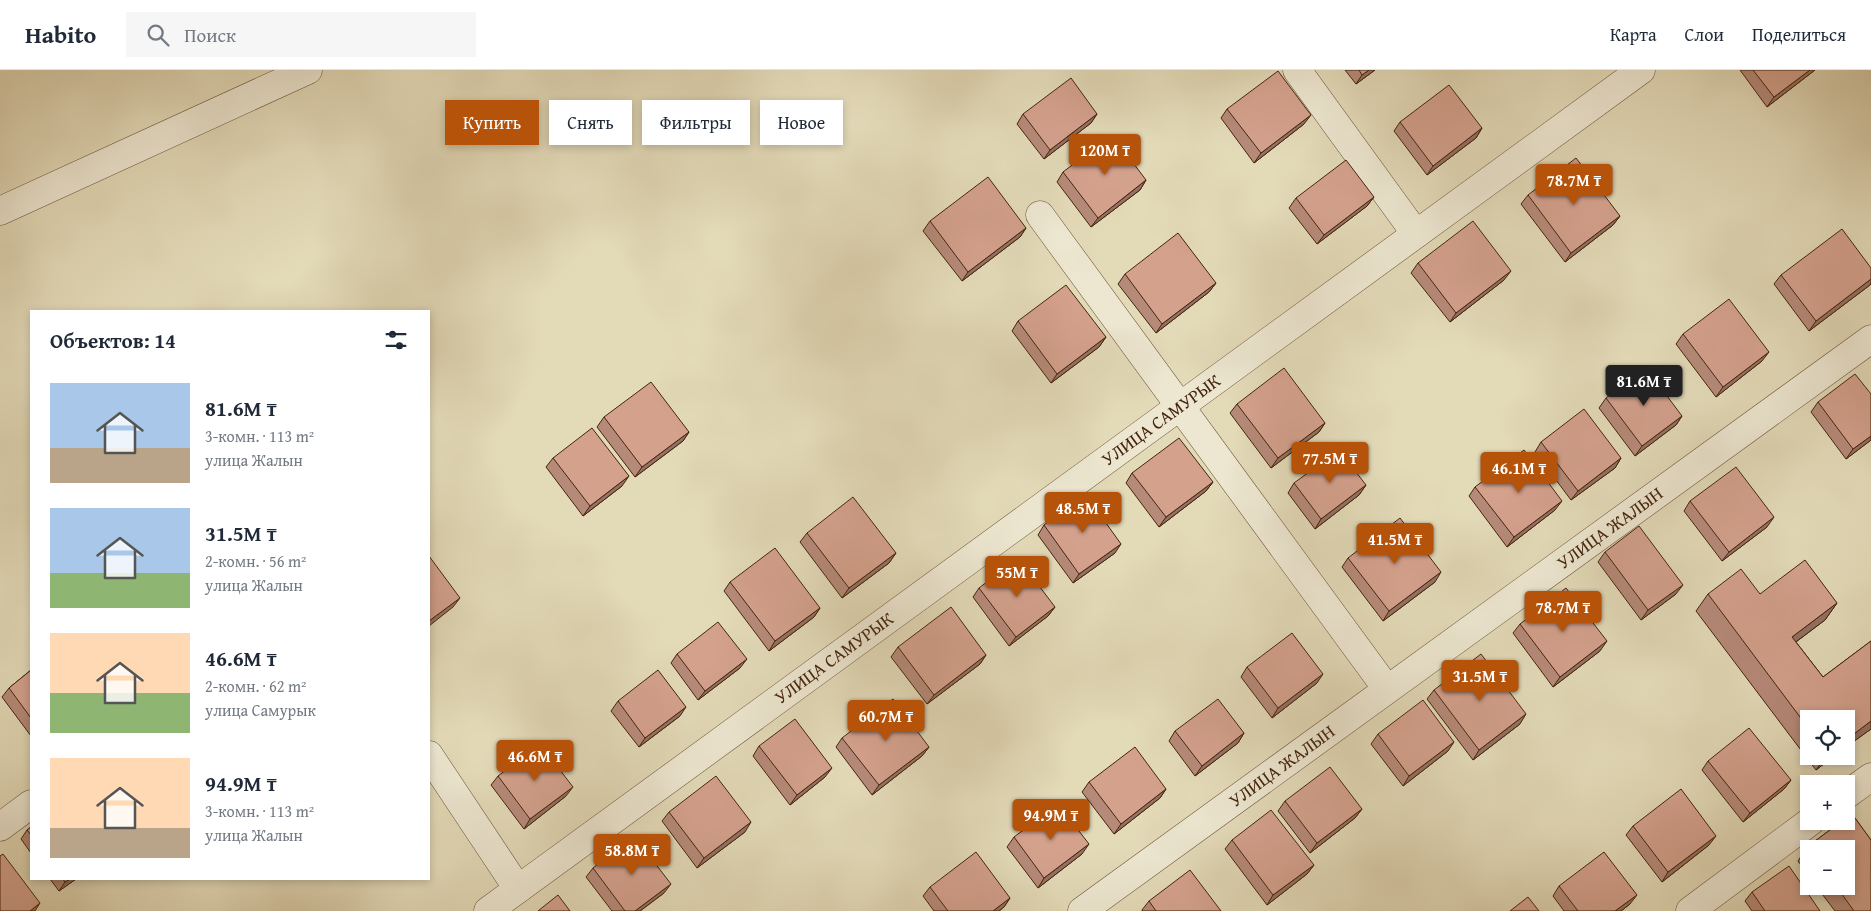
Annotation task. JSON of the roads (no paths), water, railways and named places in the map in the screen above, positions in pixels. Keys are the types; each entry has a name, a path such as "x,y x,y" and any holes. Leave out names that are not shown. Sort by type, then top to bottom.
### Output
{"street":[{"path":"0,211 308,70"},
{"path":"1297,70 1416,234"},
{"name":"УЛИЦА САМУРЫК","path":"488,911 1641,70"},
{"path":"1040,215 1387,689"},
{"name":"УЛИЦА ЖАЛЫН","path":"1082,911 1871,339"},
{"path":"430,757 518,889"},
{"path":"1855,789 1871,777"},
{"path":"0,826 30,805"},
{"path":"1690,911 1800,829"}]}
